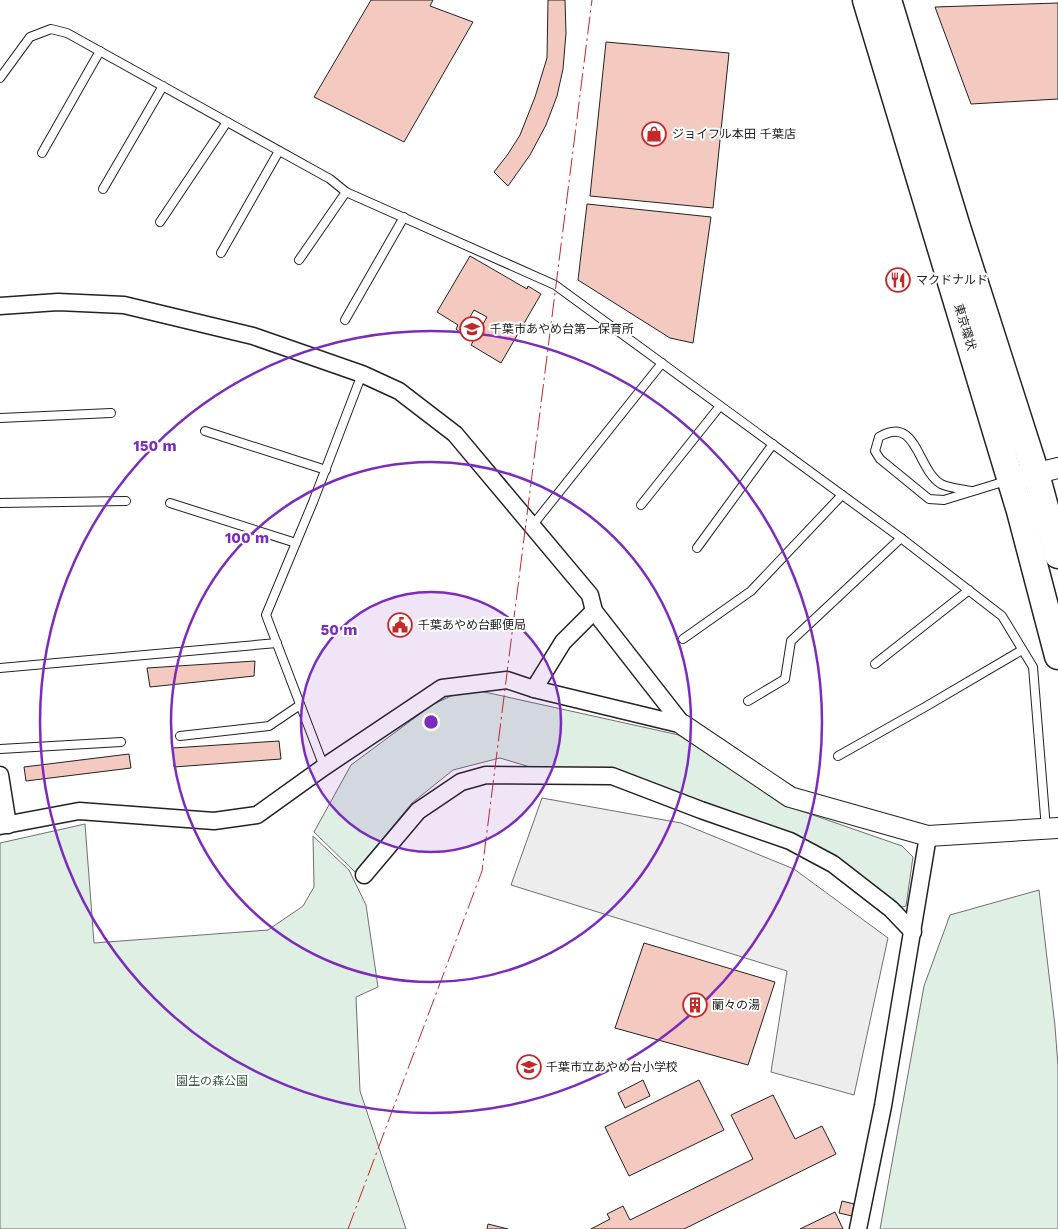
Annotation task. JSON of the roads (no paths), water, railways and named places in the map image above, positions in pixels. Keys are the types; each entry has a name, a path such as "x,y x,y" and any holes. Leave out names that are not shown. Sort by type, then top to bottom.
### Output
{"highway":[{"name":"東京環状","path":"866,0 1010,479 1058,656"},
{"name":"東京環状","path":"888,0 956,224 1047,471 1058,556"}],"street":[{"path":"0,306 58,302 124,305 253,336 362,374 399,391 455,434 590,595 594,611 683,725 790,797 928,836 1052,828"},
{"path":"1010,479 1047,471"},
{"path":"534,689 563,642 594,611"},
{"path":"0,774 4,825 79,811 214,821 257,815 324,767 442,688 507,680 534,689 683,725"},
{"path":"364,875 418,811 462,782 486,775 612,776 790,841 833,864 890,909 913,932"},
{"path":"858,1229 883,1106 928,836"}],"lane":[{"path":"0,78 30,37 51,29 67,33 330,179 346,192 555,285 901,538 1002,616 1033,667 1052,828"},
{"path":"42,153 100,51"},
{"path":"103,189 163,86"},
{"path":"160,222 227,122"},
{"path":"221,253 279,151"},
{"path":"299,260 346,192"},
{"path":"345,320 404,218"},
{"path":"532,526 662,363"},
{"path":"324,767 266,615 326,470 362,374"},
{"path":"641,505 720,406"},
{"path":"0,418 111,413"},
{"path":"205,431 326,470"},
{"path":"971,491 942,485 925,467 919,451 909,438 901,432 887,432 879,437 875,451 880,459 930,499 944,500 1010,479"},
{"path":"697,548 774,444"},
{"path":"683,639 751,591 842,495"},
{"path":"0,503 126,502"},
{"path":"170,503 296,543"},
{"path":"748,701 785,679 791,641 901,538"},
{"path":"875,664 969,590"},
{"path":"0,668 277,643"},
{"path":"838,756 1022,650"},
{"path":"180,736 269,726 300,705"},
{"path":"0,749 121,742"}],"place":[{"name":"ジョイフル本田 千葉店","path":"654,134"},
{"name":"マクドナルド","path":"898,280"},
{"name":"千葉市あやめ台第一保育所","path":"472,329"},
{"name":"千葉あやめ台郵便局","path":"400,625"},
{"name":"蘭々の湯","path":"695,1005"},
{"name":"千葉市立あやめ台小学校","path":"529,1067"}],"park label":[{"name":"園生の森公園","path":"212,1081"}]}
